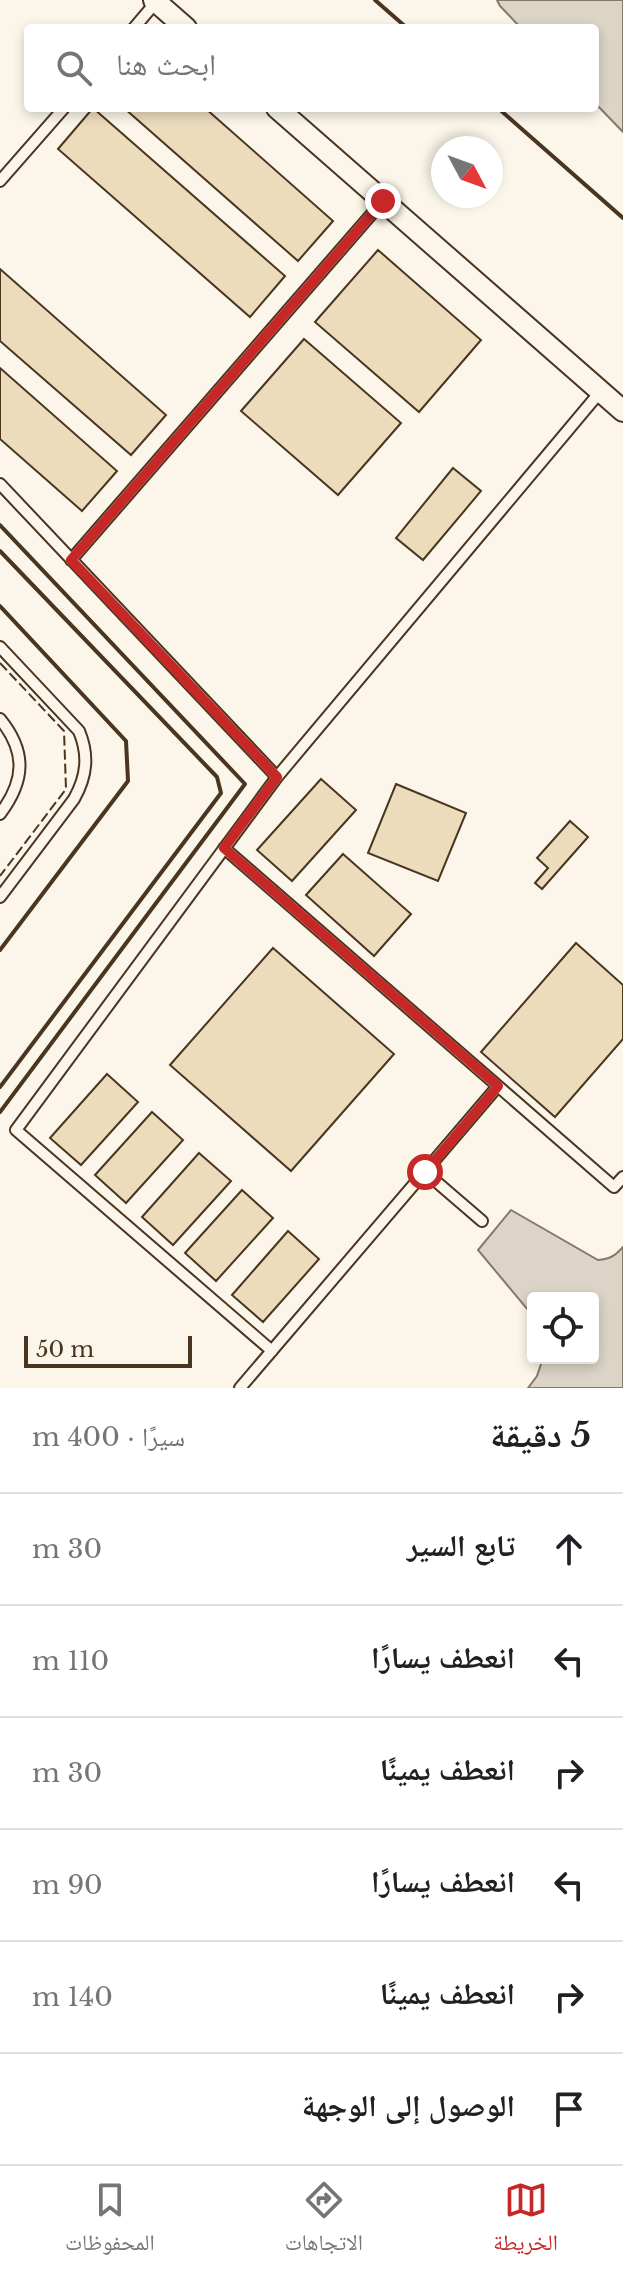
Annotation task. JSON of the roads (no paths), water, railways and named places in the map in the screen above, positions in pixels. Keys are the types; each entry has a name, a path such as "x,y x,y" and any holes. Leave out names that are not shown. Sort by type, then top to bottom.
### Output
{"street":[{"path":"155,1 181,24"},
{"path":"282,112 623,411"}],"lane":[{"path":"137,24 155,1"},
{"path":"0,181 60,112"},
{"path":"71,560 383,201"},
{"path":"272,1351 16,1130 277,777 600,392"},
{"path":"0,484 277,777"},
{"path":"0,647 79,731 86,761 81,787 74,799 0,897"},
{"path":"0,719 10,731 19,753 19,777 0,814"},
{"path":"224,848 614,1187 623,1177"},
{"path":"240,1388 498,1086"},
{"path":"425,1172 482,1221"}]}
